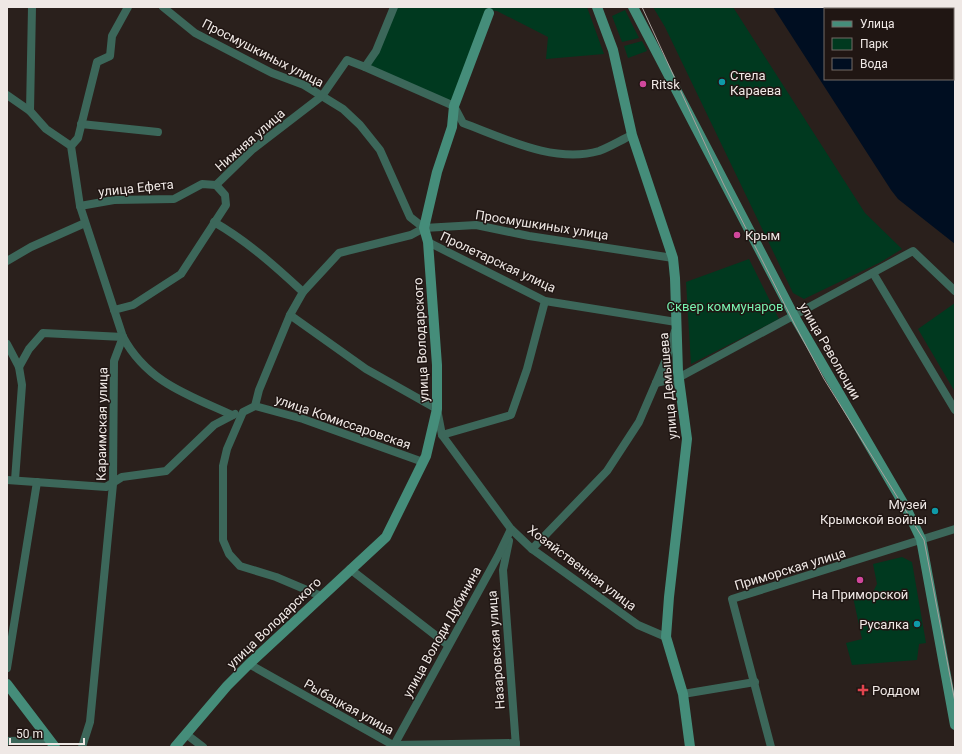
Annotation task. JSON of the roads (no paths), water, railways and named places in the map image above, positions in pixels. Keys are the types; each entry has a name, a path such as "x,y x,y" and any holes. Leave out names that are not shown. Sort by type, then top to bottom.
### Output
{"street":[{"path":"30,111 32,7"},
{"path":"71,146 78,138 97,62 110,56 112,36 128,7"},
{"name":"Просмушкиных улица","path":"163,7 195,33 272,73 304,85 343,108 360,125 380,150 410,217 424,228 476,225 529,236 673,258"},
{"path":"394,7 376,51 365,67 454,106 462,123 544,152 573,154 599,151 632,135"},
{"name":"улица Демышева","path":"597,7 614,50 632,135 673,258 679,382 687,439 669,597 666,637 683,694 690,747"},
{"name":"улица Революции","path":"633,7 794,316 906,508 921,539 955,725"},
{"name":"улица Володарского","path":"175,747 227,686 249,664 386,537 426,456 437,409 437,365 428,242 424,228 438,172 452,127 454,106 489,13"},
{"name":"Нижняя улица","path":"114,310 133,305 177,278 226,206 225,195 216,185 253,149 322,96 346,60 365,67"},
{"path":"7,95 30,111 46,129 71,146 80,206 85,223 123,337 132,353 152,374 168,384 232,415"},
{"path":"81,124 158,132"},
{"name":"улица Ефета","path":"80,206 114,200 174,199 202,184 216,185"},
{"path":"214,222 231,232 276,267 303,292"},
{"path":"7,261 31,247 85,223"},
{"name":"Пролетарская улица","path":"255,406 259,390 290,315 303,292 339,253 411,235 424,228"},
{"name":"Пролетарская улица","path":"428,242 545,301 676,324"},
{"path":"656,384 668,380 679,382 794,316 913,251 955,291"},
{"path":"873,273 955,410"},
{"path":"442,435 511,415 545,301"},
{"path":"290,315 366,369 437,409"},
{"path":"532,549 607,471 639,422 667,357 676,324"},
{"path":"19,367 30,349 43,333 123,337"},
{"name":"Караимская улица","path":"82,747 90,722 113,484 114,361 123,337"},
{"path":"7,344 19,367 22,385 11,480 106,487 122,477 166,471 214,424 255,406"},
{"name":"улица Комиссаровская","path":"255,406 303,419 423,462"},
{"name":"Хозяйственная улица","path":"437,409 442,435 511,529 532,549 638,625 666,637"},
{"path":"243,412 227,449 223,466 223,540 229,554 240,566 276,577 321,596"},
{"path":"7,668 37,482"},
{"name":"улица Володи Дубинина","path":"393,746 498,556 511,529"},
{"name":"Назаровская улица","path":"511,529 503,570 516,745"},
{"name":"Приморская улица","path":"771,747 732,599 881,554 921,539 955,529"},
{"path":"350,569 448,645"},
{"name":"Рыбацкая улица","path":"249,664 393,746 516,745"},
{"path":"683,694 755,682"},
{"path":"7,684 52,744"},
{"path":"186,734 203,747"},
{"path":"7,741 52,744"}],"water":[{"path":"773,7 955,7 955,244 898,199"}],"tram line":[{"path":"642,7 723,183 795,325 824,379 924,540 955,702"}],"place":[{"name":"Стела Караева","path":"722,82"},
{"name":"Ritsk","path":"643,84"},
{"name":"Крым","path":"737,235"},
{"name":"Музей Крымской войны","path":"935,511"},
{"name":"На Приморской","path":"860,580"},
{"name":"Русалка","path":"917,624"},
{"name":"Роддом","path":"863,690"}],"park label":[{"name":"Сквер коммунаров","path":"725,306"}]}
